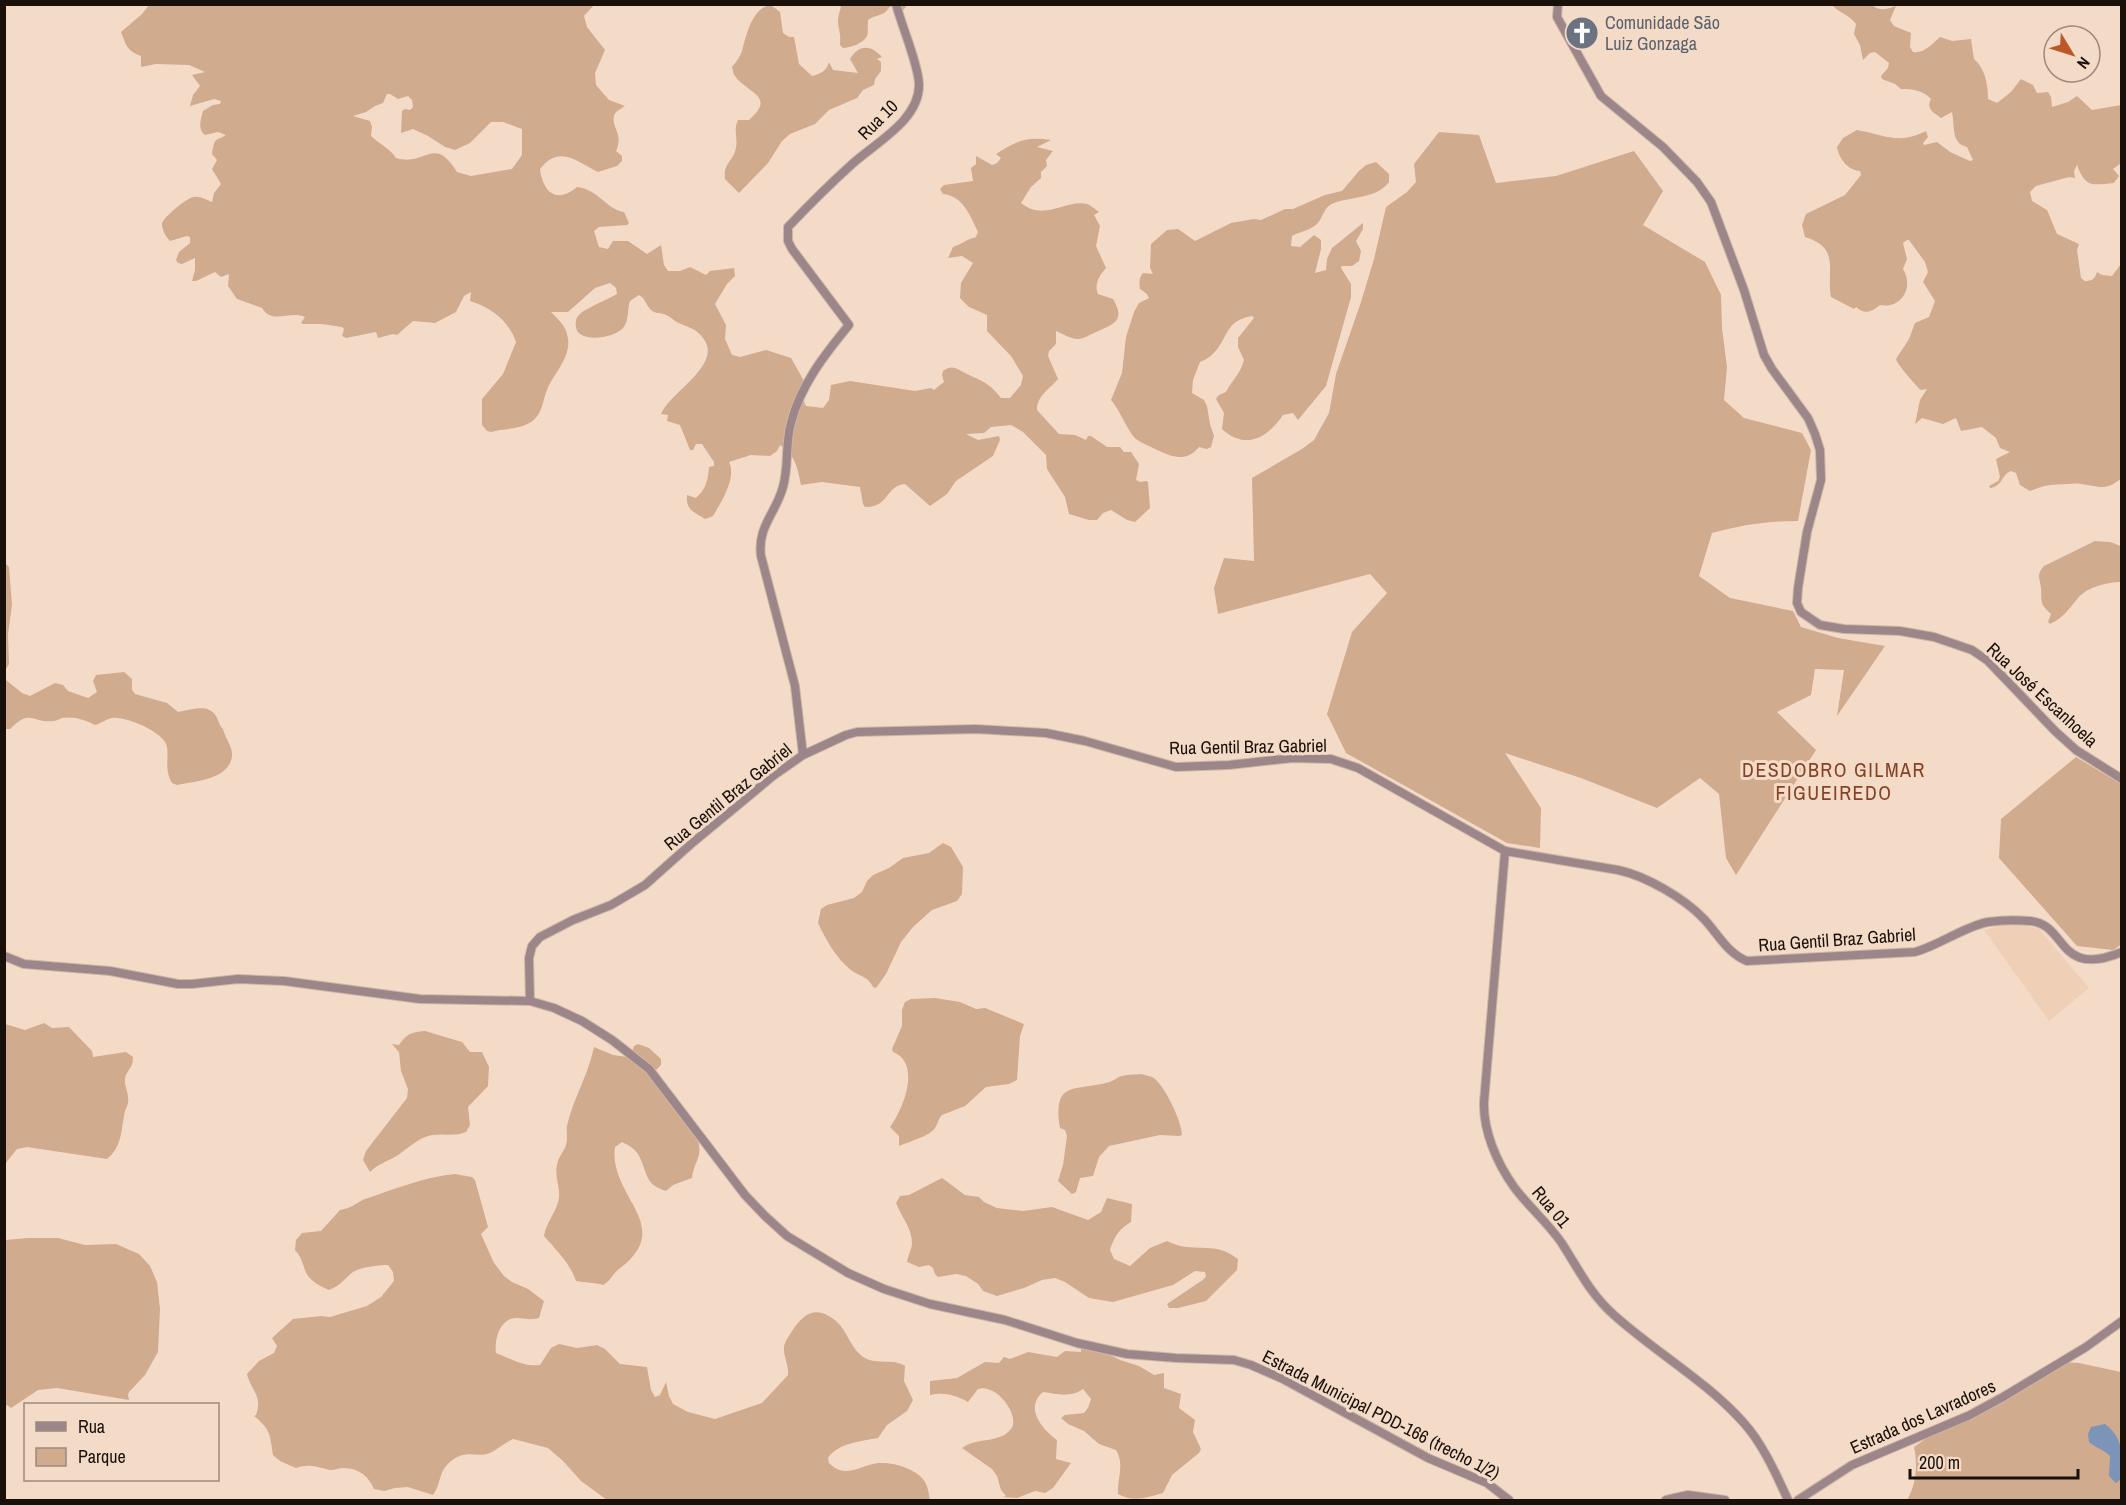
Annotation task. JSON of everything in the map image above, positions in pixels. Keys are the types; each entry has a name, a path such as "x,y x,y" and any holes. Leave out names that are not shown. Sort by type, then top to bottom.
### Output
{"street":[{"name":"Rua 10","path":"803,755 795,686 761,556 761,538 782,490 791,423 800,398 812,374 849,324 792,249 788,241 788,227 852,163 888,136 903,121 912,107 919,86 917,73 896,4"},
{"name":"Rua José Escanhoela","path":"1558,4 1557,17 1601,96 1663,147 1711,202 1744,290 1764,355 1808,418 1815,434 1820,450 1821,480 1807,532 1798,588 1797,603 1801,612 1820,625 1844,629 1911,633 1935,637 1972,650 1988,661 2076,750 2121,779"},
{"name":"Rua Gentil Braz Gabriel","path":"530,1001 529,958 532,946 540,938 645,885 773,776 803,755 857,732 976,729 1064,736 1176,767 1229,765 1293,758 1331,759 1358,768 1505,851 1633,873 1690,906 1729,950 1738,958 1747,961 1915,952 1986,923 2006,920 2036,922 2046,927 2068,952 2079,957 2092,960 2121,952"},
{"name":"Rua 01","path":"1505,851 1484,1102 1484,1116 1492,1146 1514,1186 1562,1243 1593,1294 1638,1336 1716,1396 1744,1423 1758,1443 1788,1500"},
{"name":"Estrada Municipal PDD-166 (trecho 1/2)","path":"4,956 24,964 110,971 178,984 238,979 300,983 420,999 530,1001 554,1008 582,1021 612,1040 649,1069 746,1195 765,1216 801,1245 848,1273 884,1289 930,1304 1005,1320 1077,1343 1126,1354 1234,1360 1251,1365 1284,1379 1428,1458 1487,1483 1509,1500"},
{"name":"Estrada dos Lavradores","path":"1797,1500 1811,1494 1852,1465 1970,1415 2003,1397 2086,1347 2121,1321"},
{"path":"1666,1500 1688,1495 1725,1500"}],"shaded area":[{"path":"2003,925 2023,925 2039,929 2089,988 2049,1021 1984,930"}],"green space":[{"path":"149,5 594,5 584,16 587,27 605,50 595,73 596,85 609,100 625,106 614,116 619,140 616,151 622,156 622,161 617,166 598,172 569,157 555,158 540,169 544,184 548,190 557,195 563,195 577,187 585,189 617,210 624,212 629,223 627,225 599,227 594,231 599,247 608,249 613,241 628,241 647,254 661,245 664,265 668,271 680,271 690,267 706,275 710,271 734,268 735,276 727,284 715,304 726,325 725,339 732,355 740,357 766,350 791,358 804,381 803,399 806,406 823,408 829,400 831,385 850,381 915,391 931,388 934,390 944,382 943,371 952,368 984,382 1001,398 1010,398 1021,385 1023,376 1011,356 987,331 987,315 969,307 960,298 961,283 973,263 962,256 948,258 953,247 976,237 978,232 961,202 943,194 940,189 944,185 973,181 971,168 976,164 976,156 992,165 1001,158 996,154 1016,143 1028,139 1051,140 1037,147 1053,151 1046,160 1047,166 1041,172 1041,178 1031,187 1021,203 1030,208 1046,210 1079,203 1092,206 1099,212 1094,215 1100,226 1096,246 1106,268 1098,280 1097,290 1098,294 1113,299 1117,306 1118,317 1108,327 1083,338 1073,338 1056,331 1056,344 1049,351 1048,356 1058,379 1039,400 1037,410 1059,434 1075,435 1086,440 1088,436 1091,436 1107,447 1120,447 1124,452 1131,452 1139,464 1136,480 1148,482 1150,508 1135,522 1111,510 1103,513 1097,520 1069,514 1065,497 1047,469 1046,455 1023,432 1011,425 991,427 984,433 966,434 978,440 999,436 1000,440 993,456 956,481 947,494 930,506 905,484 894,489 879,504 865,507 860,487 822,482 801,485 792,457 780,445 777,451 770,456 751,455 729,462 731,475 727,490 713,516 705,519 689,508 687,495 696,498 699,495 706,484 709,467 714,466 714,462 702,444 696,444 693,450 690,450 680,425 667,421 668,415 661,414 667,404 704,363 708,353 706,342 693,329 666,315 655,313 639,295 630,301 626,323 619,332 597,338 583,336 576,327 577,318 586,309 617,294 616,288 610,283 595,288 568,312 551,312 564,327 568,346 564,359 547,390 542,408 535,419 521,426 487,431 482,425 482,399 503,374 516,342 504,321 485,307 470,301 471,292 464,296 456,312 435,323 413,321 397,335 378,338 376,332 346,338 342,336 344,329 342,327 303,324 301,323 305,317 299,315 271,316 262,308 237,299 228,286 229,274 221,277 215,272 192,281 195,258 182,264 176,260 179,252 190,243 190,237 170,241 164,233 162,224 171,212 191,198 199,197 212,202 214,193 221,184 212,169 217,160 212,154 216,141 226,135 218,132 205,135 200,124 203,111 220,104 221,101 214,99 190,106 193,95 200,86 192,75 205,72 189,65 156,64 141,67 141,56 128,47 121,32","holes":["387,94 398,99 408,96 412,100 413,107 402,111 401,133 413,129 455,150 470,143 491,122 503,122 522,129 522,155 512,169 471,176 457,172 449,161 436,153 415,159 396,158 371,136 370,121 353,116 383,103"]},
{"path":"771,5 780,12 783,33 794,37 799,64 812,76 823,72 829,62 833,70 858,73 850,59 857,51 865,48 874,50 882,57 877,59 881,62 881,71 874,85 863,90 857,98 829,110 815,124 790,134 782,141 768,163 739,193 725,179 725,169 736,148 738,120 749,120 757,112 760,100 740,82 733,73 732,67 741,53 755,16 764,7"},
{"path":"839,5 894,5 884,13 868,20 868,34 863,41 843,48 840,45 838,19 841,7"},
{"path":"894,5 907,5 901,13"},
{"path":"1832,5 1872,5 1878,9 1896,6 1890,20 1894,26 1911,33 1910,47 1913,52 1924,50 1940,37 1952,41 1971,39 1974,59 1981,67 1985,77 1988,99 1997,103 2011,92 2021,79 2033,85 2037,93 2048,92 2052,107 2068,102 2077,96 2092,110 2121,105 2121,163 2113,169 2119,176 2114,183 2090,183 2083,178 2077,165 2074,171 2075,178 2069,177 2036,186 2030,192 2032,201 2047,210 2057,234 2079,244 2077,250 2081,278 2085,281 2091,280 2097,272 2112,276 2121,264 2122,478 2111,485 2102,487 2078,484 2052,485 2030,491 2020,485 2016,473 2011,471 1997,485 1990,488 1989,486 1998,481 2000,477 1996,459 2010,452 2000,448 1996,438 1982,427 1961,431 1956,418 1943,424 1922,418 1915,424 1920,400 1927,389 1921,390 1896,359 1909,339 1915,323 1929,317 1935,301 1923,282 1928,272 1925,262 1909,240 1903,243 1907,259 1903,269 1907,283 1900,300 1894,304 1880,305 1865,312 1831,297 1828,254 1824,247 1805,237 1802,225 1806,214 1845,195 1861,175 1860,171 1844,163 1840,155 1837,147 1843,138 1857,130 1900,138 1926,131 1928,137 1924,145 1937,142 1950,152 1970,161 1973,160 1967,147 1958,142 1956,138 1952,112 1941,118 1931,110 1929,105 1931,99 1921,92 1901,89 1882,79 1881,76 1889,63 1875,52 1870,53 1863,60 1860,45 1854,34 1856,24"},
{"path":"1439,132 1479,135 1496,183 1556,176 1634,151 1663,191 1643,225 1705,262 1721,295 1727,367 1724,400 1744,418 1802,433 1811,450 1798,521 1755,524 1712,533 1699,576 1730,598 1793,611 1801,627 1838,638 1885,646 1837,716 1844,670 1815,669 1811,695 1777,712 1816,750 1736,875 1726,858 1719,794 1700,778 1657,808 1581,778 1505,753 1541,808 1540,848 1507,843 1346,753 1327,714 1352,632 1387,593 1370,574 1218,614 1214,588 1224,558 1254,561 1252,478 1314,440 1329,413 1336,374 1374,259 1386,207 1407,192 1416,182 1414,164"},
{"path":"1376,162 1389,174 1389,182 1384,187 1371,194 1330,205 1314,226 1292,236 1291,246 1300,247 1314,235 1321,240 1315,273 1326,270 1327,259 1332,248 1363,223 1363,229 1356,241 1361,251 1359,261 1352,266 1341,268 1351,284 1351,297 1326,386 1298,420 1293,413 1283,415 1271,430 1256,439 1248,440 1231,436 1222,429 1224,413 1216,399 1226,392 1243,365 1244,360 1238,347 1238,338 1254,318 1252,316 1243,318 1232,326 1212,355 1200,362 1193,380 1192,393 1204,400 1207,406 1214,436 1211,447 1207,449 1199,447 1188,455 1177,457 1165,454 1136,439 1111,400 1122,373 1126,337 1134,312 1139,303 1149,298 1140,289 1139,282 1143,273 1153,274 1150,268 1151,244 1167,230 1178,229 1195,241 1231,223 1261,220 1285,209 1293,209 1325,195 1342,191 1366,165"},
{"path":"2095,541 2110,542 2121,546 2121,582 2092,588 2082,594 2062,616 2050,624 2048,622 2051,614 2042,602 2040,572 2044,566"},
{"path":"5,563 9,567 12,605 8,634 9,664 5,671"},
{"path":"5,671 6,680 22,693 30,696 55,683 63,685 68,691 88,698 97,692 93,681 96,675 124,672 132,679 132,690 135,694 167,703 178,712 204,708 213,712 231,749 230,764 218,775 177,785 172,783 168,773 165,741 135,722 112,718 95,725 71,718 46,721 27,718 22,719 10,729 5,729"},
{"path":"2076,757 2121,784 2122,944 2113,950 2077,946 1999,858 2001,819"},
{"path":"943,843 951,847 963,867 962,894 957,901 932,910 913,927 901,942 886,974 876,988 873,987 841,960 824,936 818,923 821,909 827,905 854,898 862,892 873,875 903,858 929,853"},
{"path":"935,998 960,1002 976,1009 985,1008 1024,1024 1020,1036 1017,1080 1009,1084 986,1087 965,1106 942,1115 929,1134 899,1146 899,1136 890,1127 904,1099 908,1076 907,1066 892,1049 902,1026 902,1010 905,1002 911,999"},
{"path":"44,1023 52,1028 69,1027 92,1051 93,1057 126,1052 133,1057 125,1079 128,1105 116,1148 107,1159 27,1147 17,1149 5,1164 5,1024 25,1030"},
{"path":"425,1031 462,1042 470,1052 482,1052 489,1067 488,1086 468,1107 470,1125 466,1132 427,1136 370,1172 363,1160 366,1151 407,1098 408,1089 401,1071 399,1052 392,1044 399,1045 410,1034"},
{"path":"638,1044 649,1048 661,1059 661,1065 654,1072 696,1136 699,1148 698,1158 692,1178 673,1185 666,1191 653,1185 633,1148 622,1142 615,1147 616,1165 641,1225 642,1239 635,1253 603,1285 576,1281 566,1263 544,1236 559,1197 556,1170 566,1145 567,1126 594,1047 613,1055 627,1057"},
{"path":"1142,1074 1152,1077 1162,1087 1176,1113 1182,1135 1160,1135 1109,1146 1099,1157 1093,1176 1080,1178 1076,1192 1072,1194 1058,1181 1067,1136 1065,1130 1060,1128 1060,1102 1063,1095 1075,1088 1108,1083 1125,1075"},
{"path":"455,1174 472,1177 475,1180 488,1227 481,1234 494,1263 504,1276 544,1301 539,1318 512,1318 503,1325 497,1335 496,1353 523,1364 540,1365 551,1348 559,1344 577,1348 597,1345 605,1349 620,1364 647,1367 651,1390 655,1397 660,1395 666,1382 673,1404 688,1412 715,1419 762,1403 788,1375 784,1347 792,1331 807,1315 817,1312 823,1314 837,1322 860,1355 870,1360 896,1362 905,1366 904,1381 913,1400 907,1411 887,1425 878,1438 838,1449 828,1458 829,1463 834,1468 845,1471 879,1463 902,1466 921,1477 927,1486 930,1500 607,1500 581,1481 548,1448 513,1439 487,1454 465,1455 454,1459 444,1468 433,1495 408,1487 384,1491 374,1489 363,1474 349,1468 330,1470 309,1466 296,1468 280,1461 273,1455 266,1429 254,1416 258,1403 247,1374 259,1361 274,1353 277,1346 272,1338 293,1319 330,1317 367,1306 381,1297 394,1281 393,1272 388,1265 375,1266 353,1272 329,1290 310,1279 305,1272 301,1258 295,1250 296,1240 302,1233 321,1231 340,1210 365,1199 421,1181"},
{"path":"942,1178 965,1195 979,1197 997,1208 1023,1211 1052,1207 1088,1220 1101,1212 1107,1198 1132,1204 1131,1222 1118,1234 1110,1250 1114,1259 1130,1266 1150,1248 1167,1241 1186,1247 1211,1248 1229,1253 1238,1259 1237,1270 1206,1301 1178,1308 1169,1308 1167,1304 1204,1279 1205,1272 1195,1271 1173,1285 1113,1302 1089,1298 1055,1278 1042,1280 997,1296 983,1291 978,1284 966,1276 956,1274 938,1277 929,1265 919,1267 907,1262 912,1238 896,1203 900,1196 909,1195"},
{"path":"58,1238 85,1245 116,1244 139,1254 150,1266 157,1282 160,1309 158,1352 145,1375 129,1392 129,1400 57,1388 38,1390 11,1408 7,1405 5,1408 5,1240"},
{"path":"1090,1345 1154,1375 1164,1373 1164,1388 1181,1394 1179,1408 1195,1420 1193,1432 1201,1449 1199,1453 1172,1475 1163,1493 1141,1498 1124,1497 1118,1494 1120,1461 1116,1450 1099,1444 1084,1431 1061,1418 1065,1415 1084,1413 1091,1399 1083,1389 1068,1394 1043,1392 1035,1405 1037,1418 1057,1440 1056,1459 1071,1463 1053,1488 1045,1493 1035,1491 1017,1498 1003,1497 1006,1496 992,1469 962,1448 974,1442 994,1439 1006,1434 1013,1424 1010,1409 993,1391 985,1389 978,1389 968,1402 950,1395 930,1395 930,1381 957,1378 985,1362 999,1363 1004,1357 1010,1359 1028,1352 1057,1357 1065,1351 1081,1352 1081,1347"},
{"path":"2063,1362 2121,1372 2121,1500 1907,1500 1915,1475 1914,1447 1962,1413 1969,1413 2013,1390 2034,1374"}],"water":[{"path":"2105,1424 2116,1436 2121,1449 2121,1479 2116,1483 2109,1476 2110,1456 2089,1442 2088,1434 2091,1427"}],"place":[{"name":"Comunidade São Luiz Gonzaga","path":"1582,33"}],"district":[{"name":"DESDOBRO GILMAR FIGUEIREDO","path":"1834,782"}]}
